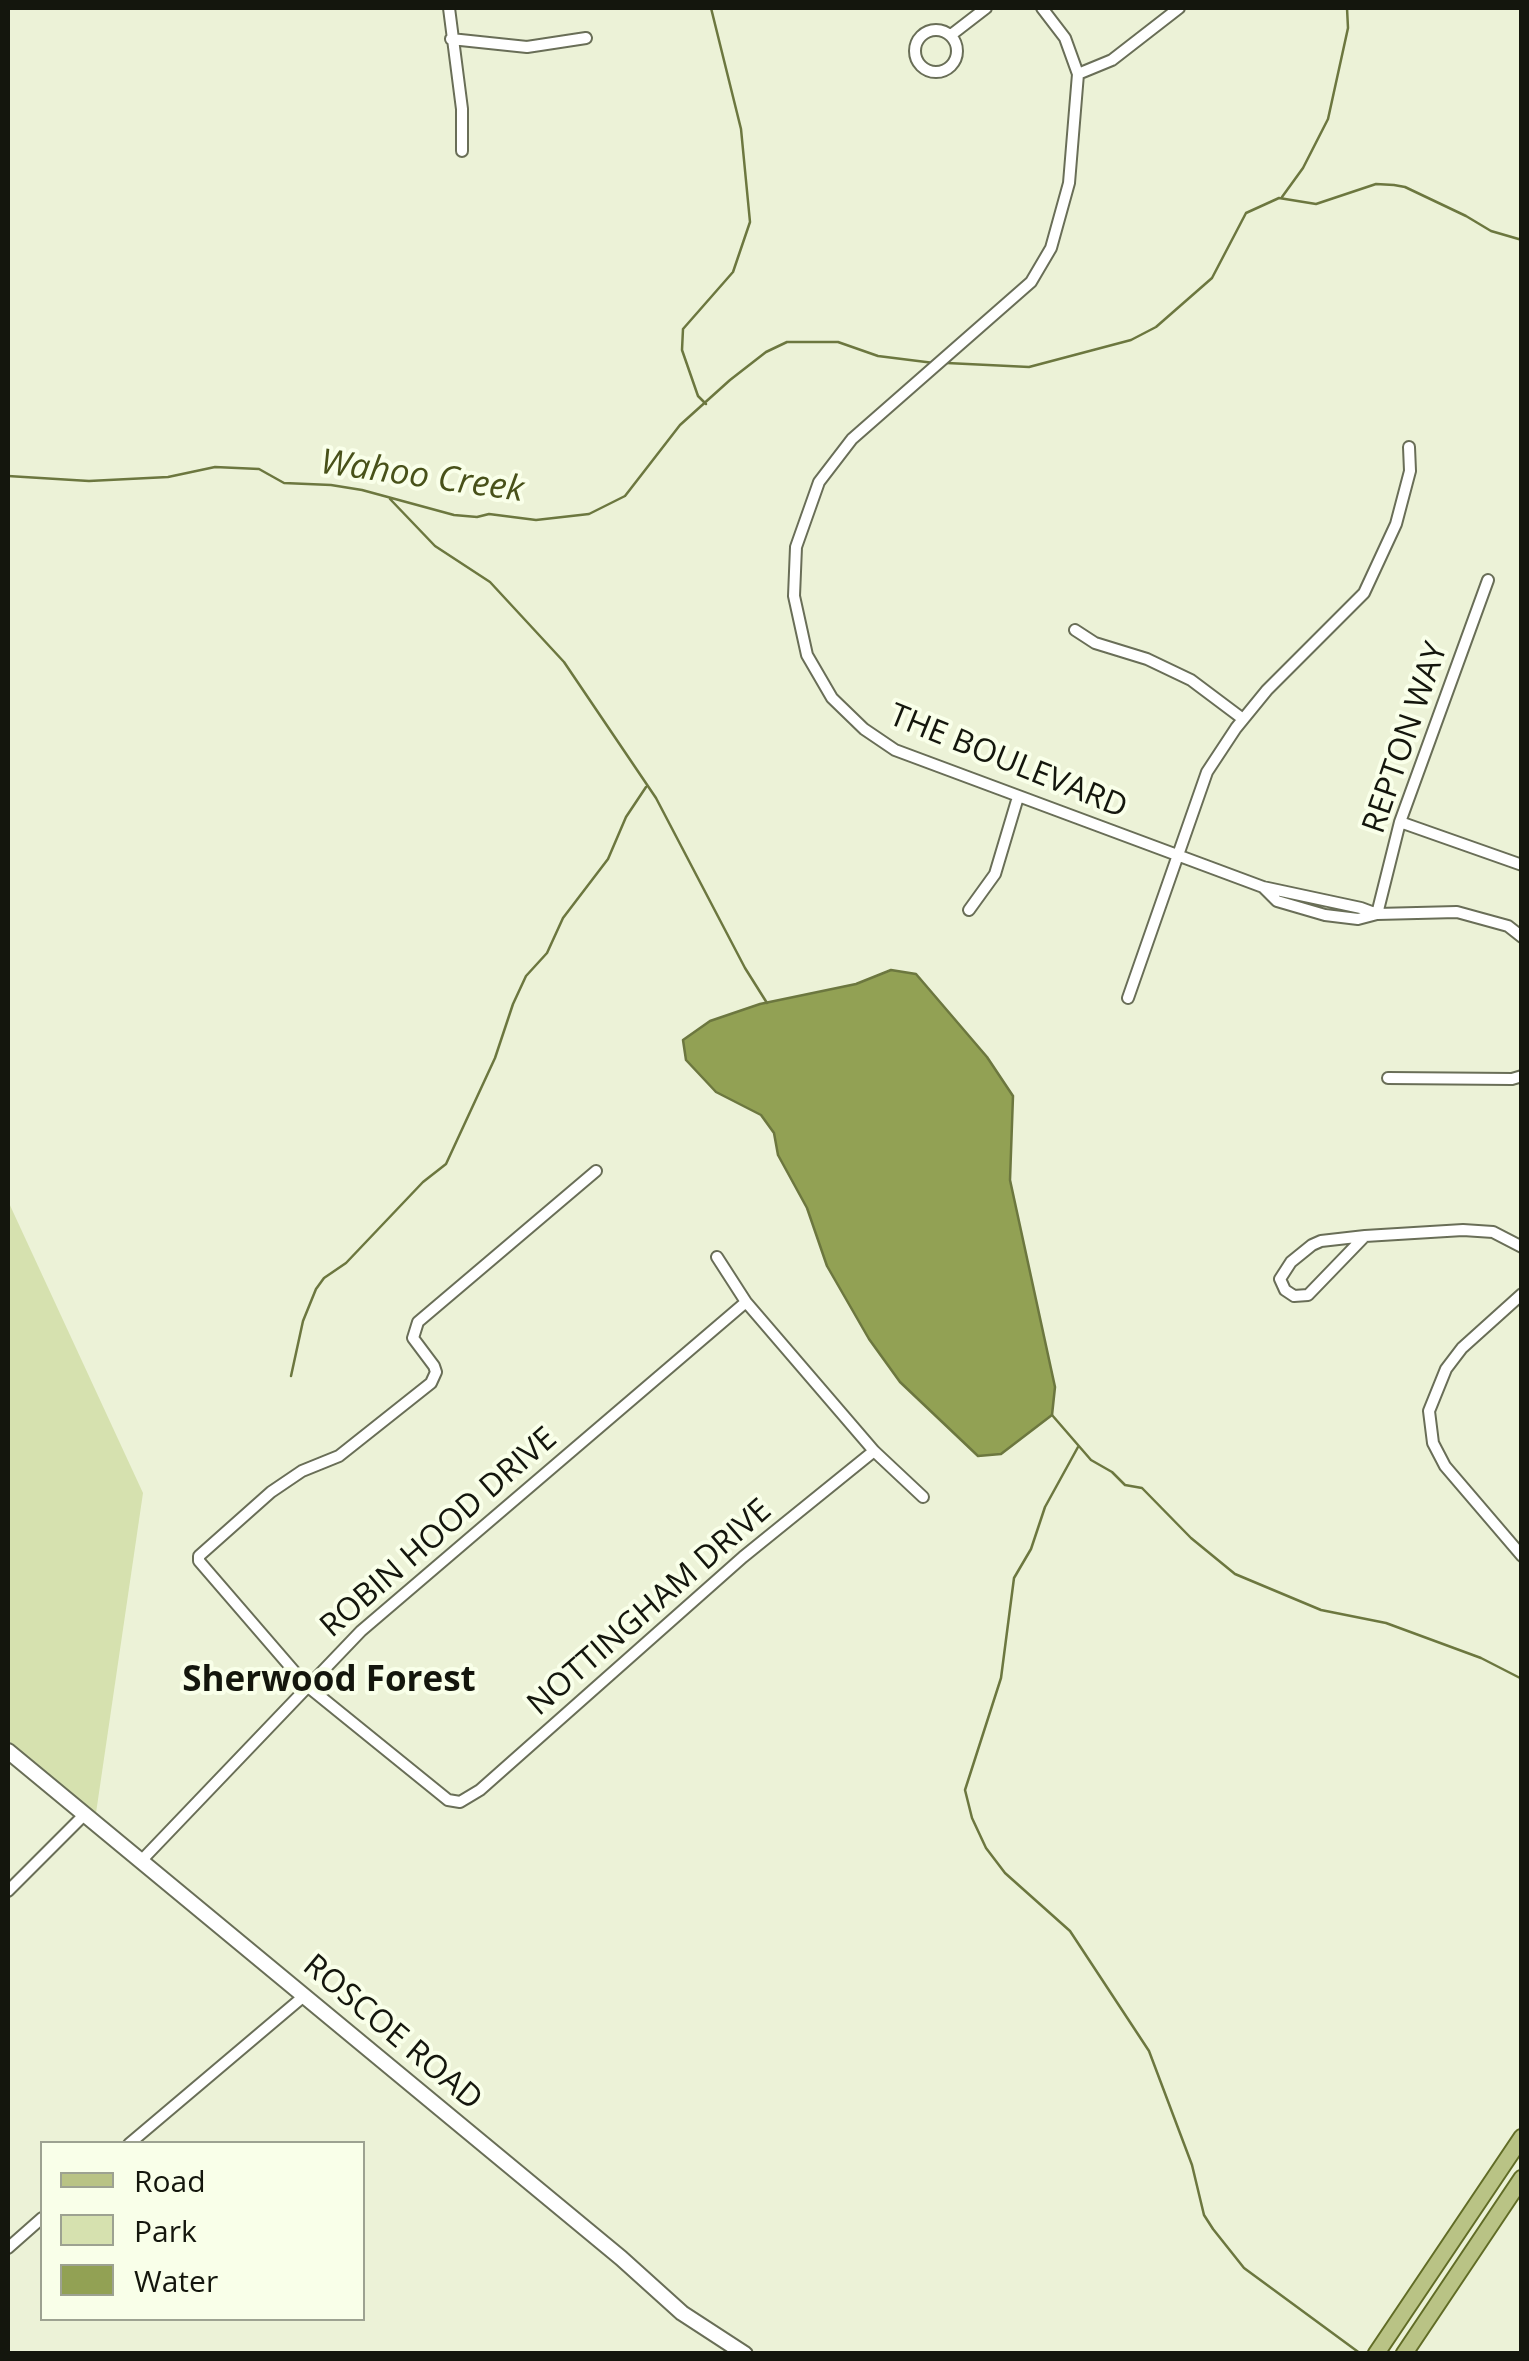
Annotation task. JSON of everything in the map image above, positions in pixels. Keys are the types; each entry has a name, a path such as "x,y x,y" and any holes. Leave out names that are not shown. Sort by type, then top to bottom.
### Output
{"main road":[{"name":"ROSCOE ROAD","path":"8,1750 82,1816 621,2258 682,2314 744,2354"},
{"path":"1376,2354 1522,2137"},
{"path":"1404,2354 1522,2178"}],"street":[{"path":"449,8 462,109 462,151"},
{"path":"950,36 986,8"},
{"name":"THE BOULEVARD","path":"1042,8 1066,38 1078,74 1069,183 1051,248 1031,282 852,438 819,482 796,547 794,596 807,655 832,698 864,729 896,750 1263,888 1377,914 1457,912 1508,926 1522,937"},
{"path":"1078,74 1112,60 1179,8"},
{"path":"935,30 950,36 957,51 949,68 934,72 918,63 914,52 922,34 935,30"},
{"path":"451,39 527,47 586,38"},
{"path":"1128,998 1208,772 1243,719 1364,593 1396,524 1410,471 1409,447"},
{"name":"REPTON WAY","path":"1377,914 1400,822 1488,580"},
{"path":"1075,630 1095,643 1148,659 1190,680 1243,719"},
{"path":"969,910 995,874 1018,797"},
{"path":"1400,822 1522,865"},
{"path":"1388,1078 1522,1076"},
{"path":"306,1686 199,1561 200,1556 271,1492 302,1471 340,1456 431,1383 436,1372 434,1366 413,1338 418,1322 596,1171"},
{"path":"1364,1236 1308,1295 1294,1296 1285,1290 1280,1279 1291,1262 1312,1244 1364,1236 1463,1230 1493,1232 1522,1247"},
{"path":"717,1257 746,1302 874,1451 922,1497"},
{"path":"1522,1294 1462,1348 1446,1369 1429,1411 1433,1443 1446,1466 1522,1556"},
{"name":"ROBIN HOOD DRIVE","path":"140,1862 361,1631 746,1302"},
{"name":"NOTTINGHAM DRIVE","path":"306,1686 448,1800 460,1802 480,1790 742,1557 874,1451"},
{"path":"8,1891 82,1816"},
{"path":"133,2141 304,1996"},
{"path":"8,2248 40,2220"}],"green space":[{"path":"8,1201 143,1493 96,1813 8,1740"}],"water":[{"path":"891,970 916,974 987,1057 1013,1096 1010,1180 1055,1387 1052,1415 1001,1454 978,1456 900,1382 869,1339 827,1266 807,1208 778,1155 774,1133 761,1115 716,1092 686,1060 683,1040 710,1021 760,1004 856,984"}],"waterway":[{"path":"706,404 698,396 682,350 683,329 733,272 750,222 741,129 711,8"},
{"path":"1282,197 1303,168 1328,119 1348,28 1347,8"},
{"name":"Wahoo Creek","path":"947,363 1029,367 1131,340 1156,327 1212,278 1246,213 1279,198 1316,204 1376,184 1394,185 1491,231 1522,240"},
{"name":"Wahoo Creek","path":"8,476 89,481 168,477 215,467 259,469 284,483 362,490 454,515 489,514 536,520 589,514 625,496 680,425 766,352 787,342 838,342 878,356 934,363"},
{"path":"390,499 435,546 490,582 564,662 656,798 767,1003"},
{"path":"291,1376 303,1321 316,1289 446,1164 495,1058 526,976 547,953 563,918 608,859 626,817 646,787"},
{"path":"1052,1415 1091,1460 1125,1485 1142,1488 1191,1538 1235,1574 1321,1610 1386,1623 1481,1658 1522,1679"},
{"path":"1078,1447 1045,1507 1031,1549 1014,1578 1001,1678 965,1790 972,1818 986,1848 1005,1873 1070,1931 1149,2051 1192,2165 1204,2215 1213,2229 1244,2268 1361,2354"}],"district":[{"name":"Sherwood Forest","path":"329,1681"}]}
